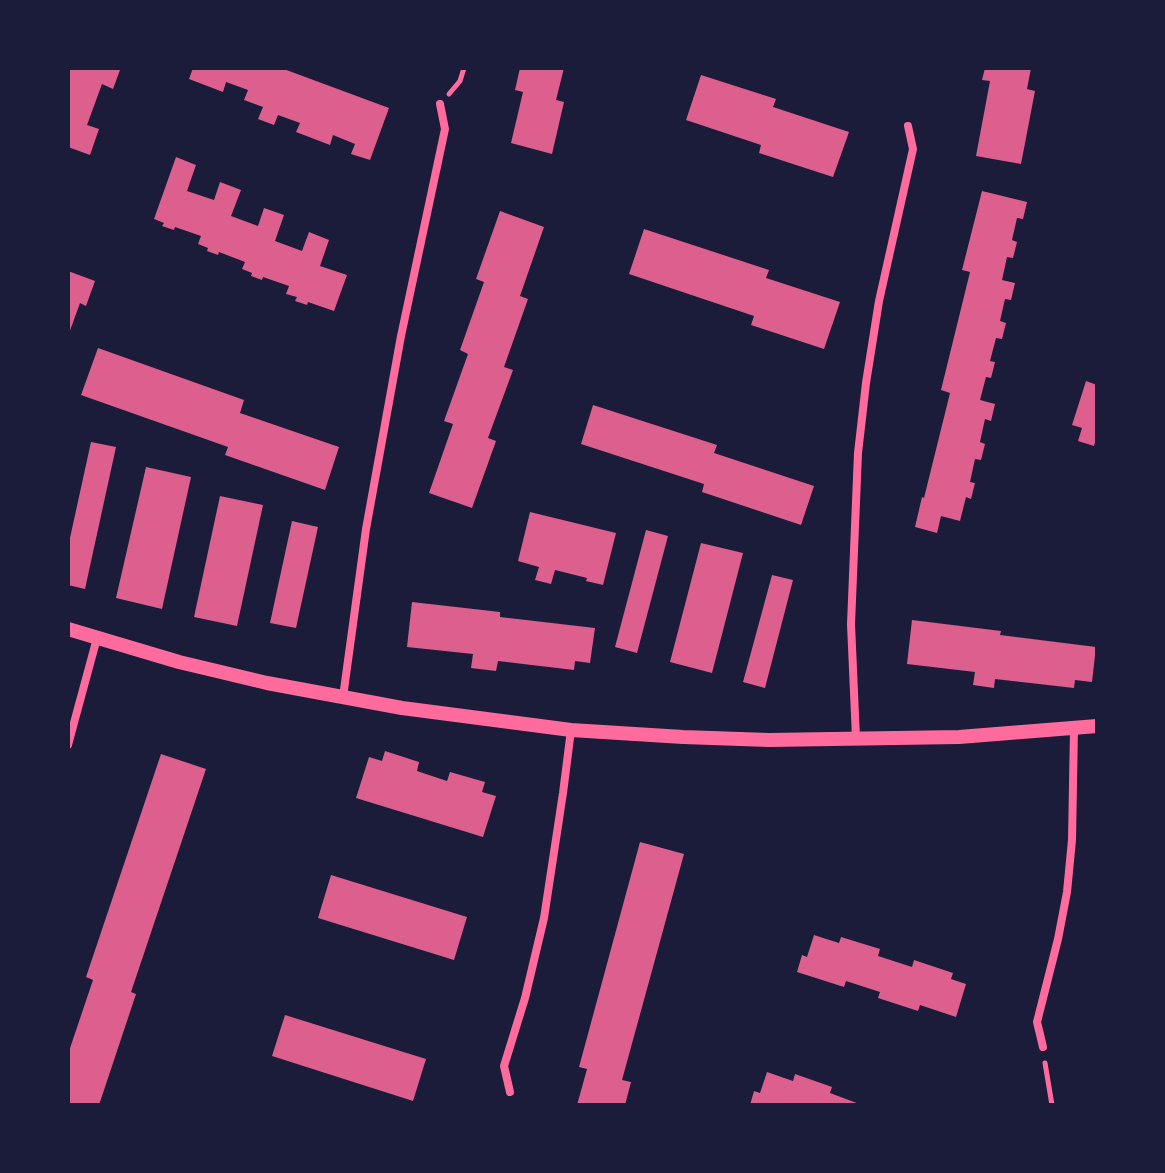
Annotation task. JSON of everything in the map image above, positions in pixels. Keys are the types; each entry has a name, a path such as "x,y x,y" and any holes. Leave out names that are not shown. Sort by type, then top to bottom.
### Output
{"street":[{"path":"343,697 366,529 401,336 445,129 440,104"},
{"path":"856,738 851,624 858,453 879,301 913,149 908,126"},
{"path":"68,629 179,662 267,683 417,710 571,730 769,740 959,737 1097,726"},
{"path":"68,745 97,638"},
{"path":"1043,1047 1037,1022 1058,939 1069,866 1073,825 1074,728"},
{"path":"510,1092 504,1066 525,998 544,918 571,730"}],"path":[{"path":"440,104 460,81 464,68"},
{"path":"1043,1047 1052,1105"}],"building":[{"path":"70,68 120,70 113,89 102,84 87,125 99,129 90,155 68,147"},
{"path":"193,68 281,68 389,108 370,160 351,154 355,144 333,135 330,145 296,132 300,123 278,115 274,125 258,119 263,107 244,100 248,90 226,82 223,92 189,79"},
{"path":"520,68 564,68 556,100 564,102 552,154 511,143 523,92 515,90"},
{"path":"985,68 1031,68 1027,89 1035,91 1021,164 976,156 990,81 982,80"},
{"path":"701,75 776,99 773,107 849,132 833,177 759,153 761,145 686,120"},
{"path":"176,157 196,165 187,191 214,200 220,182 241,190 231,216 258,226 264,208 284,215 275,241 302,251 309,232 329,240 320,266 347,275 334,311 295,301 297,297 286,294 289,286 251,276 252,273 242,269 245,262 207,251 208,248 198,244 201,236 162,226 164,223 154,219"},
{"path":"982,191 1027,202 1023,219 1017,218 1012,240 1017,242 1013,258 1007,257 1002,280 1015,283 1011,300 1005,299 1000,321 1006,323 1002,339 996,338 990,361 995,362 991,378 986,377 980,400 995,404 991,421 985,419 980,442 985,444 981,460 975,459 970,482 975,483 971,499 966,497 960,521 941,516 937,533 915,527 950,393 941,390 970,272 962,270"},
{"path":"500,211 544,227 520,296 528,299 504,367 513,370 488,438 496,441 472,508 429,493 453,424 444,421 468,354 460,350 484,282 476,279"},
{"path":"644,229 769,270 766,278 840,302 824,349 751,325 754,316 629,274"},
{"path":"68,271 95,281 86,306 80,303 68,336"},
{"path":"98,348 244,400 240,413 339,447 325,490 225,455 228,447 81,395"},
{"path":"1086,381 1097,385 1097,435 1094,446 1078,441 1082,428 1072,425"},
{"path":"593,405 717,445 714,453 814,486 801,525 702,492 704,484 581,444"},
{"path":"91,442 116,447 85,589 68,585 68,547"},
{"path":"146,467 191,477 162,609 116,598"},
{"path":"220,496 263,505 237,626 194,617"},
{"path":"530,512 616,533 603,585 555,570 551,584 535,580 539,567 518,561"},
{"path":"292,521 318,527 296,628 270,623"},
{"path":"646,530 668,536 637,653 615,647"},
{"path":"701,543 743,553 712,673 670,662"},
{"path":"772,575 793,580 765,688 743,682"},
{"path":"412,602 500,612 500,617 595,628 590,663 575,661 574,670 498,661 496,671 471,668 473,654 407,647"},
{"path":"912,620 1096,647 1092,682 1075,680 1074,688 995,679 994,688 973,685 975,672 907,664"},
{"path":"385,751 419,762 417,771 447,781 450,772 485,782 482,792 496,796 483,837 356,798 369,757 382,761"},
{"path":"161,754 206,769 131,992 136,994 99,1105 68,1105 68,1054 93,980 86,977"},
{"path":"640,842 684,854 622,1080 631,1082 625,1105 577,1105 587,1069 579,1067"},
{"path":"331,875 467,917 454,960 318,918"},
{"path":"814,935 839,943 841,937 880,949 878,956 912,967 914,960 953,973 951,979 966,984 956,1017 920,1005 918,1011 878,998 880,992 846,981 844,987 797,972 802,955 807,957"},
{"path":"285,1015 426,1059 413,1101 272,1056"},
{"path":"767,1072 793,1081 795,1074 832,1087 830,1093 862,1105 750,1105 754,1091 760,1093"}]}
